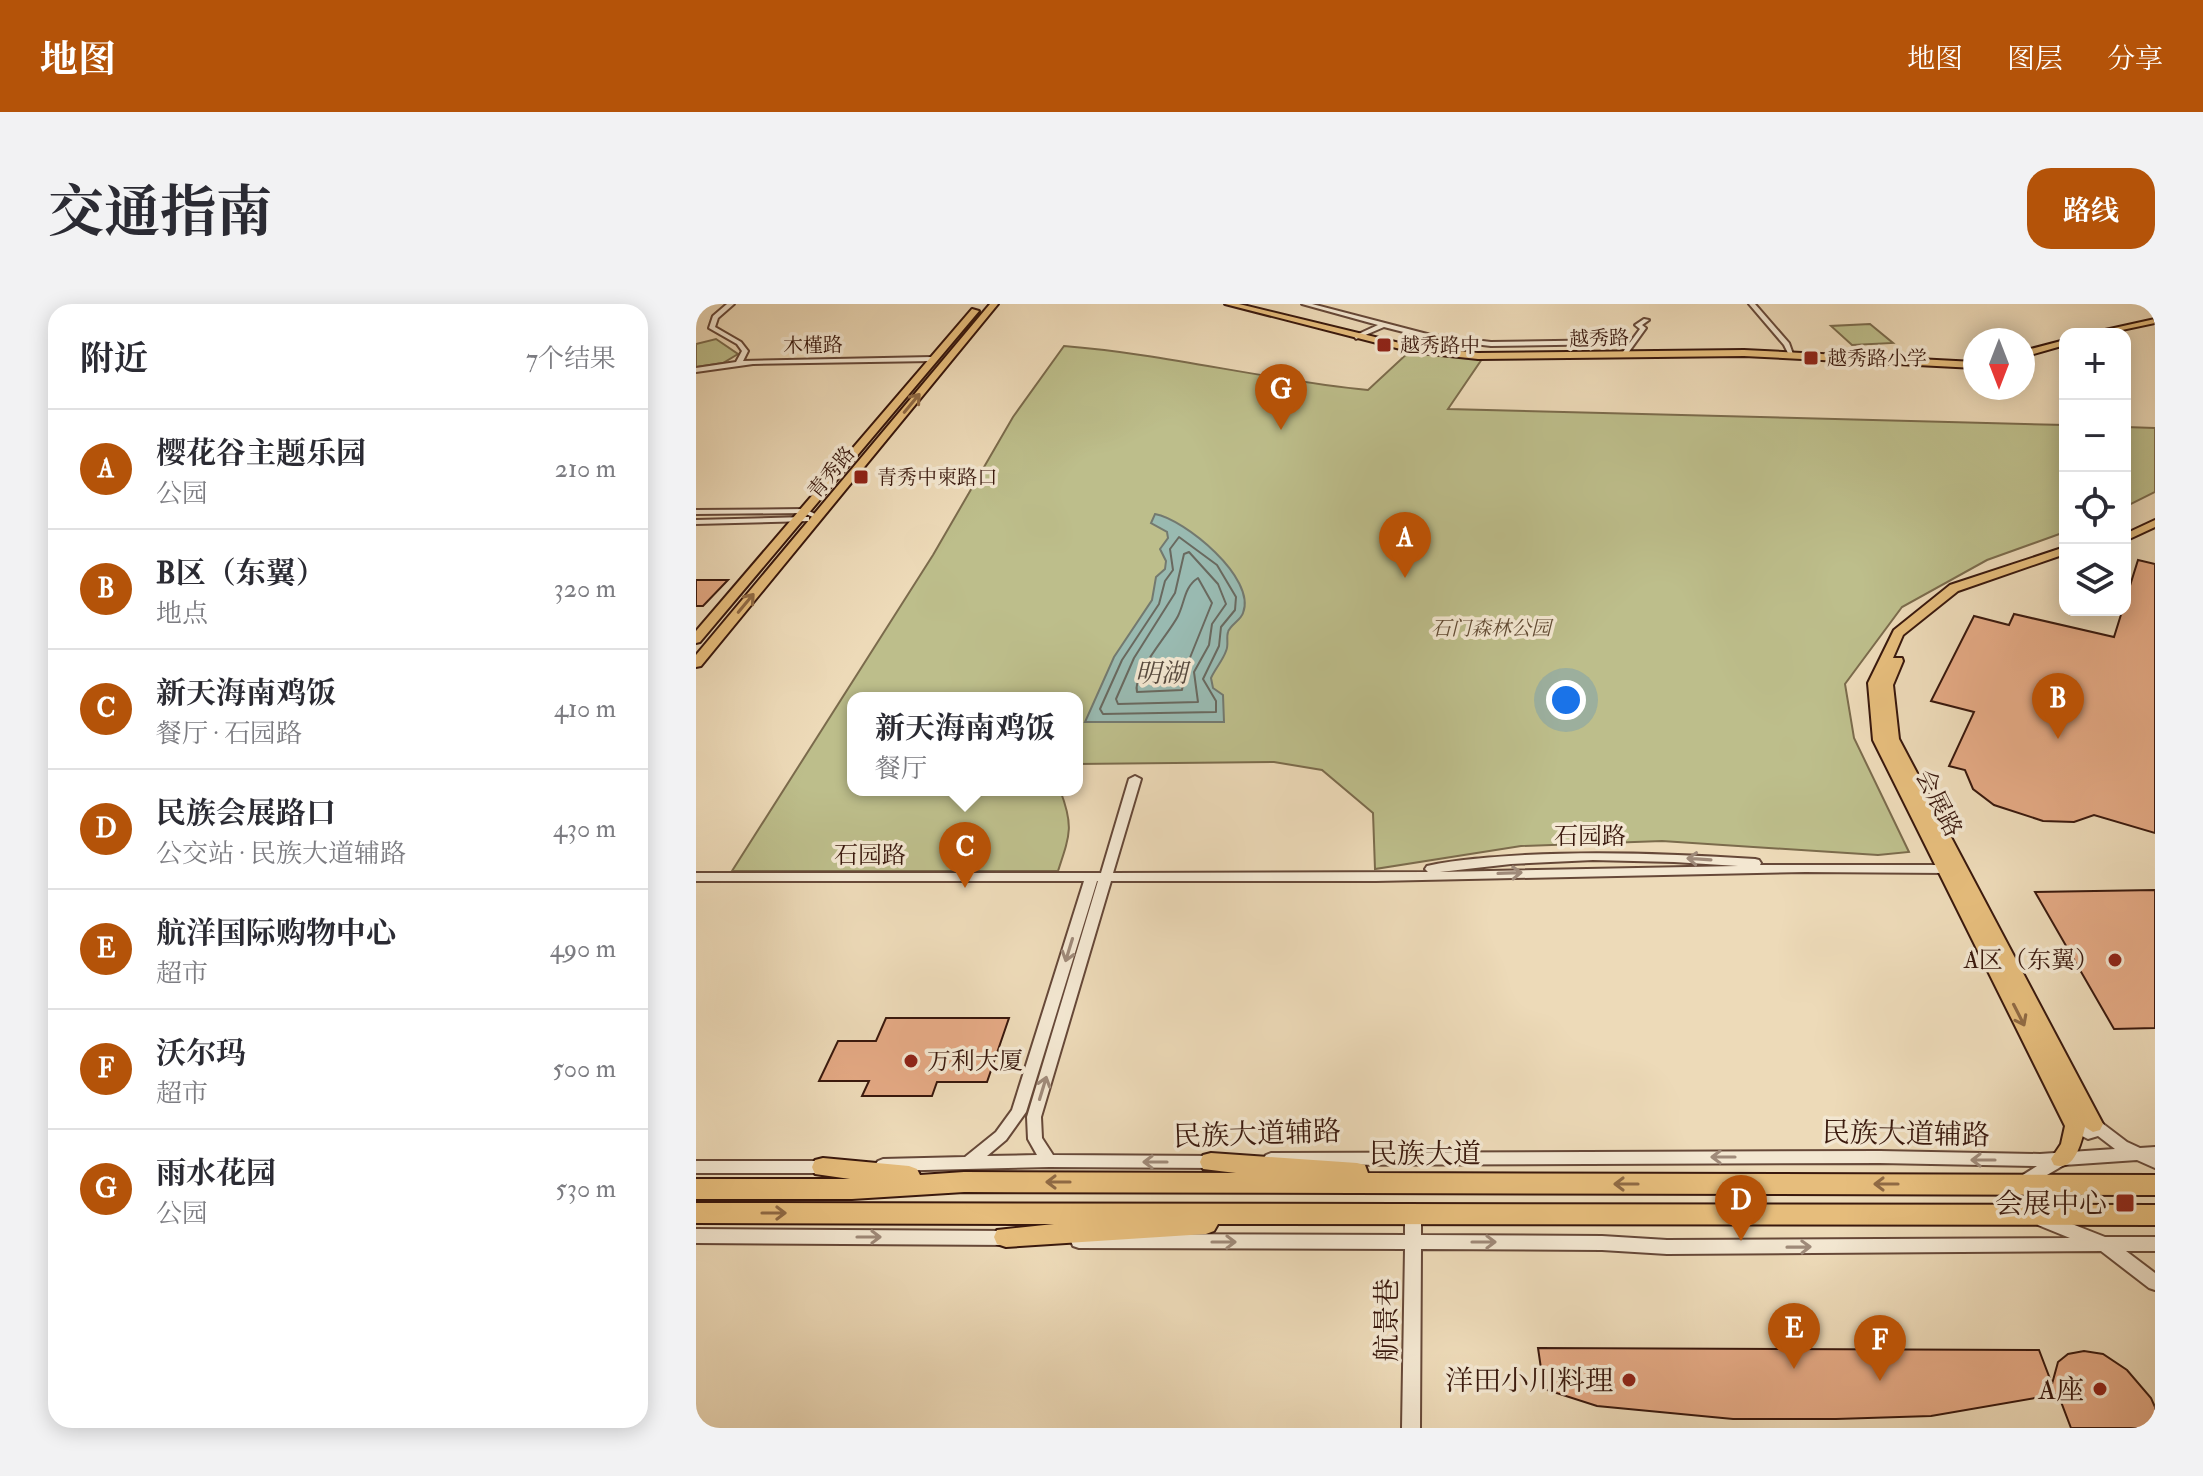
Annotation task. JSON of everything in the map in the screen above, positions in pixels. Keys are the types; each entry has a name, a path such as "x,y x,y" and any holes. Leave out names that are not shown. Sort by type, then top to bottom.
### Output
{"highway":[{"path":"1211,1162 1520,1183"},
{"path":"823,1167 966,1173"},
{"name":"民族大道","path":"696,1189 852,1189 966,1173 1520,1183 2155,1185"},
{"path":"696,1213 2155,1215"},
{"path":"1006,1237 1360,1213"}],"main road":[{"name":"青秀路","path":"696,639 981,304"},
{"name":"青秀路","path":"696,663 994,304"},
{"name":"越秀路","path":"1229,304 1301,319 1359,336 1480,353 1791,354 1963,362"},
{"name":"越秀路","path":"1246,304 1412,349 1478,356 1791,354"},
{"path":"2126,328 2155,323"},
{"path":"2131,329 2155,323"},
{"path":"2035,354 2059,347"},
{"path":"2131,526 2155,515"},
{"path":"2131,535 2155,523"},
{"name":"会展路","path":"2059,555 1954,588 1898,633 1875,683 1880,740 2075,1126"},
{"name":"会展路","path":"2059,555 1965,592 1909,635 1886,685 1892,739 2093,1124"},
{"path":"2061,1159 2070,1146 2075,1126"}],"street":[{"path":"731,304 715,317 712,328 739,343 745,351 739,363"},
{"path":"1305,304 1431,337 1491,344 1616,342"},
{"path":"1752,304 1791,354"},
{"path":"1626,352 1643,328 1638,325 1646,320"},
{"path":"1359,336 1385,324"},
{"name":"木槿路","path":"696,370 739,363 932,359"},
{"path":"696,512 805,511 817,517"},
{"path":"696,522 796,521 817,517"},
{"path":"966,1173 1019,1112 1135,779"},
{"name":"石园路","path":"696,877 1376,877 1805,868 1946,869"},
{"path":"1049,1161 1035,1139 1034,1117 1099,876"},
{"path":"2075,1126 2088,1133 2094,1131 2093,1124"},
{"path":"2093,1124 2135,1153 2155,1162"},
{"name":"民族大道辅路","path":"966,1173 1049,1161 1211,1162 1325,1156 2061,1159 2155,1153"},
{"path":"2020,1184 2061,1159"},
{"path":"696,1167 823,1167"},
{"name":"航景巷","path":"1411,1428 1413,1213"},
{"path":"2032,1214 2104,1244 2155,1283"},
{"path":"696,1236 1729,1247 2155,1244"}],"green space":[{"path":"1870,324 1893,343 1852,345 1831,326"},
{"path":"716,339 738,354 723,363 696,367 696,344"},
{"name":"石门森林公园","path":"1064,346 1368,390 1411,350 1482,359 1448,409 2059,425 2059,534 1987,560 1902,607 1845,684 1854,738 1909,852 1878,855 1662,841 1521,846 1375,869 1373,813 1322,770 1274,762 1083,764 1083,692 847,692 847,796 1062,796 1069,830 1058,871 732,871 933,555 1013,417"},
{"path":"2131,427 2155,428 2155,492 2131,504"}],"water":[{"name":"明湖","path":"1155,514 1168,518 1199,538 1215,552 1239,583 1244,599 1243,613 1229,629 1227,649 1211,678 1213,688 1223,695 1224,722 1085,722 1114,657 1152,600 1156,577 1165,569 1166,561 1160,549 1168,538 1167,532 1151,523"}],"building":[{"path":"2138,560 2155,564 2155,833 2094,815 2074,822 2043,821 1994,805 1973,789 1965,770 1949,766 1974,712 1931,701 1974,616 2009,625 2014,614 2114,637 2121,616 2131,616 2131,582"},
{"path":"696,580 728,580 703,606 696,606"},
{"name":"A区（东翼）","path":"2155,890 2155,1028 2114,1029 2035,892"},
{"name":"万利大厦","path":"886,1018 1009,1018 987,1082 937,1082 932,1096 862,1096 869,1081 819,1081 838,1041 876,1041"},
{"path":"1538,1348 2039,1350 2052,1384 2058,1362 2068,1354 2084,1351 2103,1354 2127,1370 2151,1398 2155,1407 2155,1428 2071,1428 2058,1394 1931,1416 1836,1419 1733,1419 1597,1406 1544,1389"}],"place":[{"name":"越秀路中","path":"1384,345"},
{"name":"越秀路小学","path":"1811,358"},
{"name":"雨水花园","path":"1281,430"},
{"name":"青秀中柬路口","path":"861,477"},
{"name":"樱花谷主题乐园","path":"1405,578"},
{"name":"B区（东翼）","path":"2058,739"},
{"name":"新天海南鸡饭","path":"965,888"},
{"name":"A区（东翼）","path":"2115,960"},
{"name":"万利大厦","path":"911,1061"},
{"name":"会展中心","path":"2125,1203"},
{"name":"民族会展路口","path":"1741,1241"},
{"name":"航洋国际购物中心","path":"1794,1369"},
{"name":"洋田小川料理","path":"1629,1380"},
{"name":"沃尔玛","path":"1880,1381"},
{"name":"A座","path":"2100,1389"}]}
